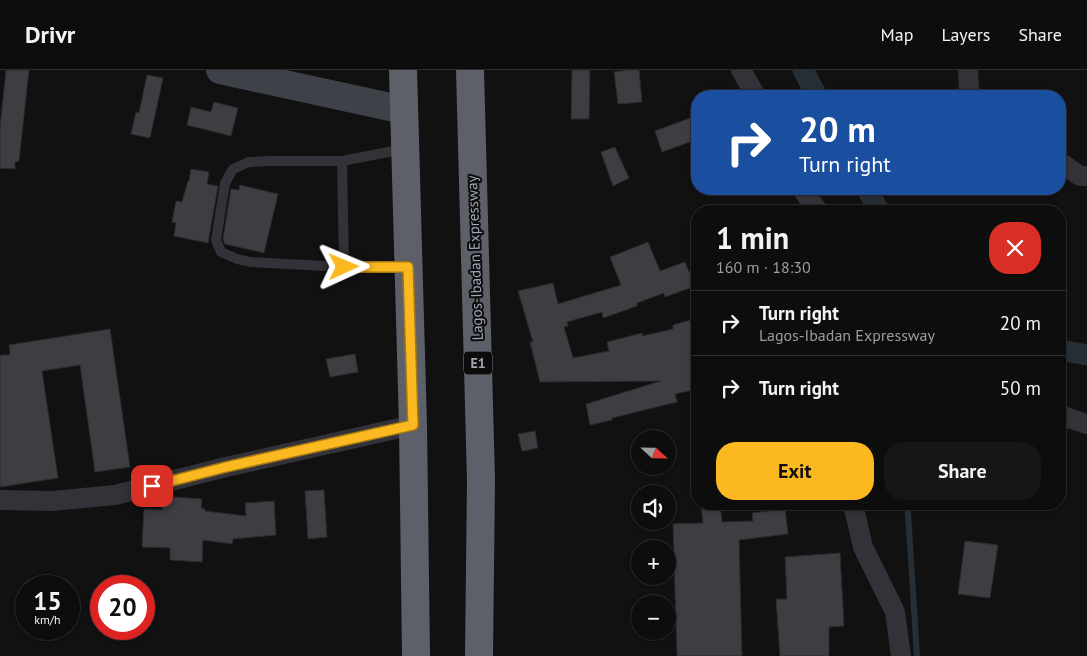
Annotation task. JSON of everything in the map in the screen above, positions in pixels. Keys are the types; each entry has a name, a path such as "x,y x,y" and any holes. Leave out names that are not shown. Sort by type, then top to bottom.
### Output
{"highway":[{"path":"402,70 413,425 416,656"},
{"name":"Lagos-Ibadan Expressway","path":"470,70 481,480 479,656"}],"street":[{"path":"220,70 258,74 404,110"},
{"path":"741,70 753,90"},
{"path":"968,70 970,90"},
{"path":"1066,166 1080,176 1087,176"},
{"path":"1066,417 1087,424"},
{"path":"0,500 52,501 115,495 226,467 413,425"},
{"path":"854,510 863,547 895,612 901,656"}],"lane":[{"path":"405,149 342,161 271,160 249,162 233,169 225,184 216,240 221,252 236,259 250,262 344,267 408,267"},
{"path":"342,161 344,267"}],"building":[{"path":"6,70 29,70 19,161 15,162 15,169 0,168 0,128"},
{"path":"572,70 590,70 589,119 571,119"},
{"path":"639,70 642,102 618,104 614,72"},
{"path":"147,75 163,78 150,138 131,134 136,112 139,113"},
{"path":"214,102 238,108 231,136 187,125 191,107 211,112"},
{"path":"691,118 691,142 662,152 655,131"},
{"path":"615,147 629,178 613,186 601,152"},
{"path":"191,169 209,172 207,184 218,186 208,243 174,236 176,223 172,222 176,201 182,202"},
{"path":"240,185 278,194 264,253 225,244 223,239 231,189 239,190"},
{"path":"648,242 660,271 685,262 689,272 691,271 691,288 665,297 664,293 637,303 637,306 603,318 602,312 567,322 568,326 564,327 573,358 609,351 607,342 642,333 642,336 673,329 673,325 691,320 691,391 675,394 677,402 590,425 586,404 661,381 540,382 530,342 533,342 518,291 553,283 558,304 621,285 610,257"},
{"path":"110,329 130,467 95,472 80,365 42,371 58,478 0,487 0,355 10,355 9,345"},
{"path":"355,354 358,372 330,377 326,359"},
{"path":"535,431 538,448 522,451 518,434"},
{"path":"324,490 327,537 308,539 305,491"},
{"path":"162,496 202,499 201,508 205,509 205,511 246,516 245,503 274,501 276,535 233,539 232,544 203,540 202,562 170,560 170,548 142,547 144,509 162,510"},
{"path":"702,510 721,510 722,522 753,521 752,513 785,510 788,534 739,540 742,656 677,656 675,585 676,540 673,540 673,530 676,530 676,524 703,523"},
{"path":"965,541 998,545 990,598 958,594"},
{"path":"840,553 844,626 829,627 829,656 780,656 776,599 787,599 785,557"}],"waterway":[{"path":"803,70 814,90"},
{"path":"870,195 876,205"},
{"path":"1066,351 1087,355"},
{"path":"908,510 917,656"}],"route":[{"path":"152,486 226,467 413,425 408,267 344,267"}]}
